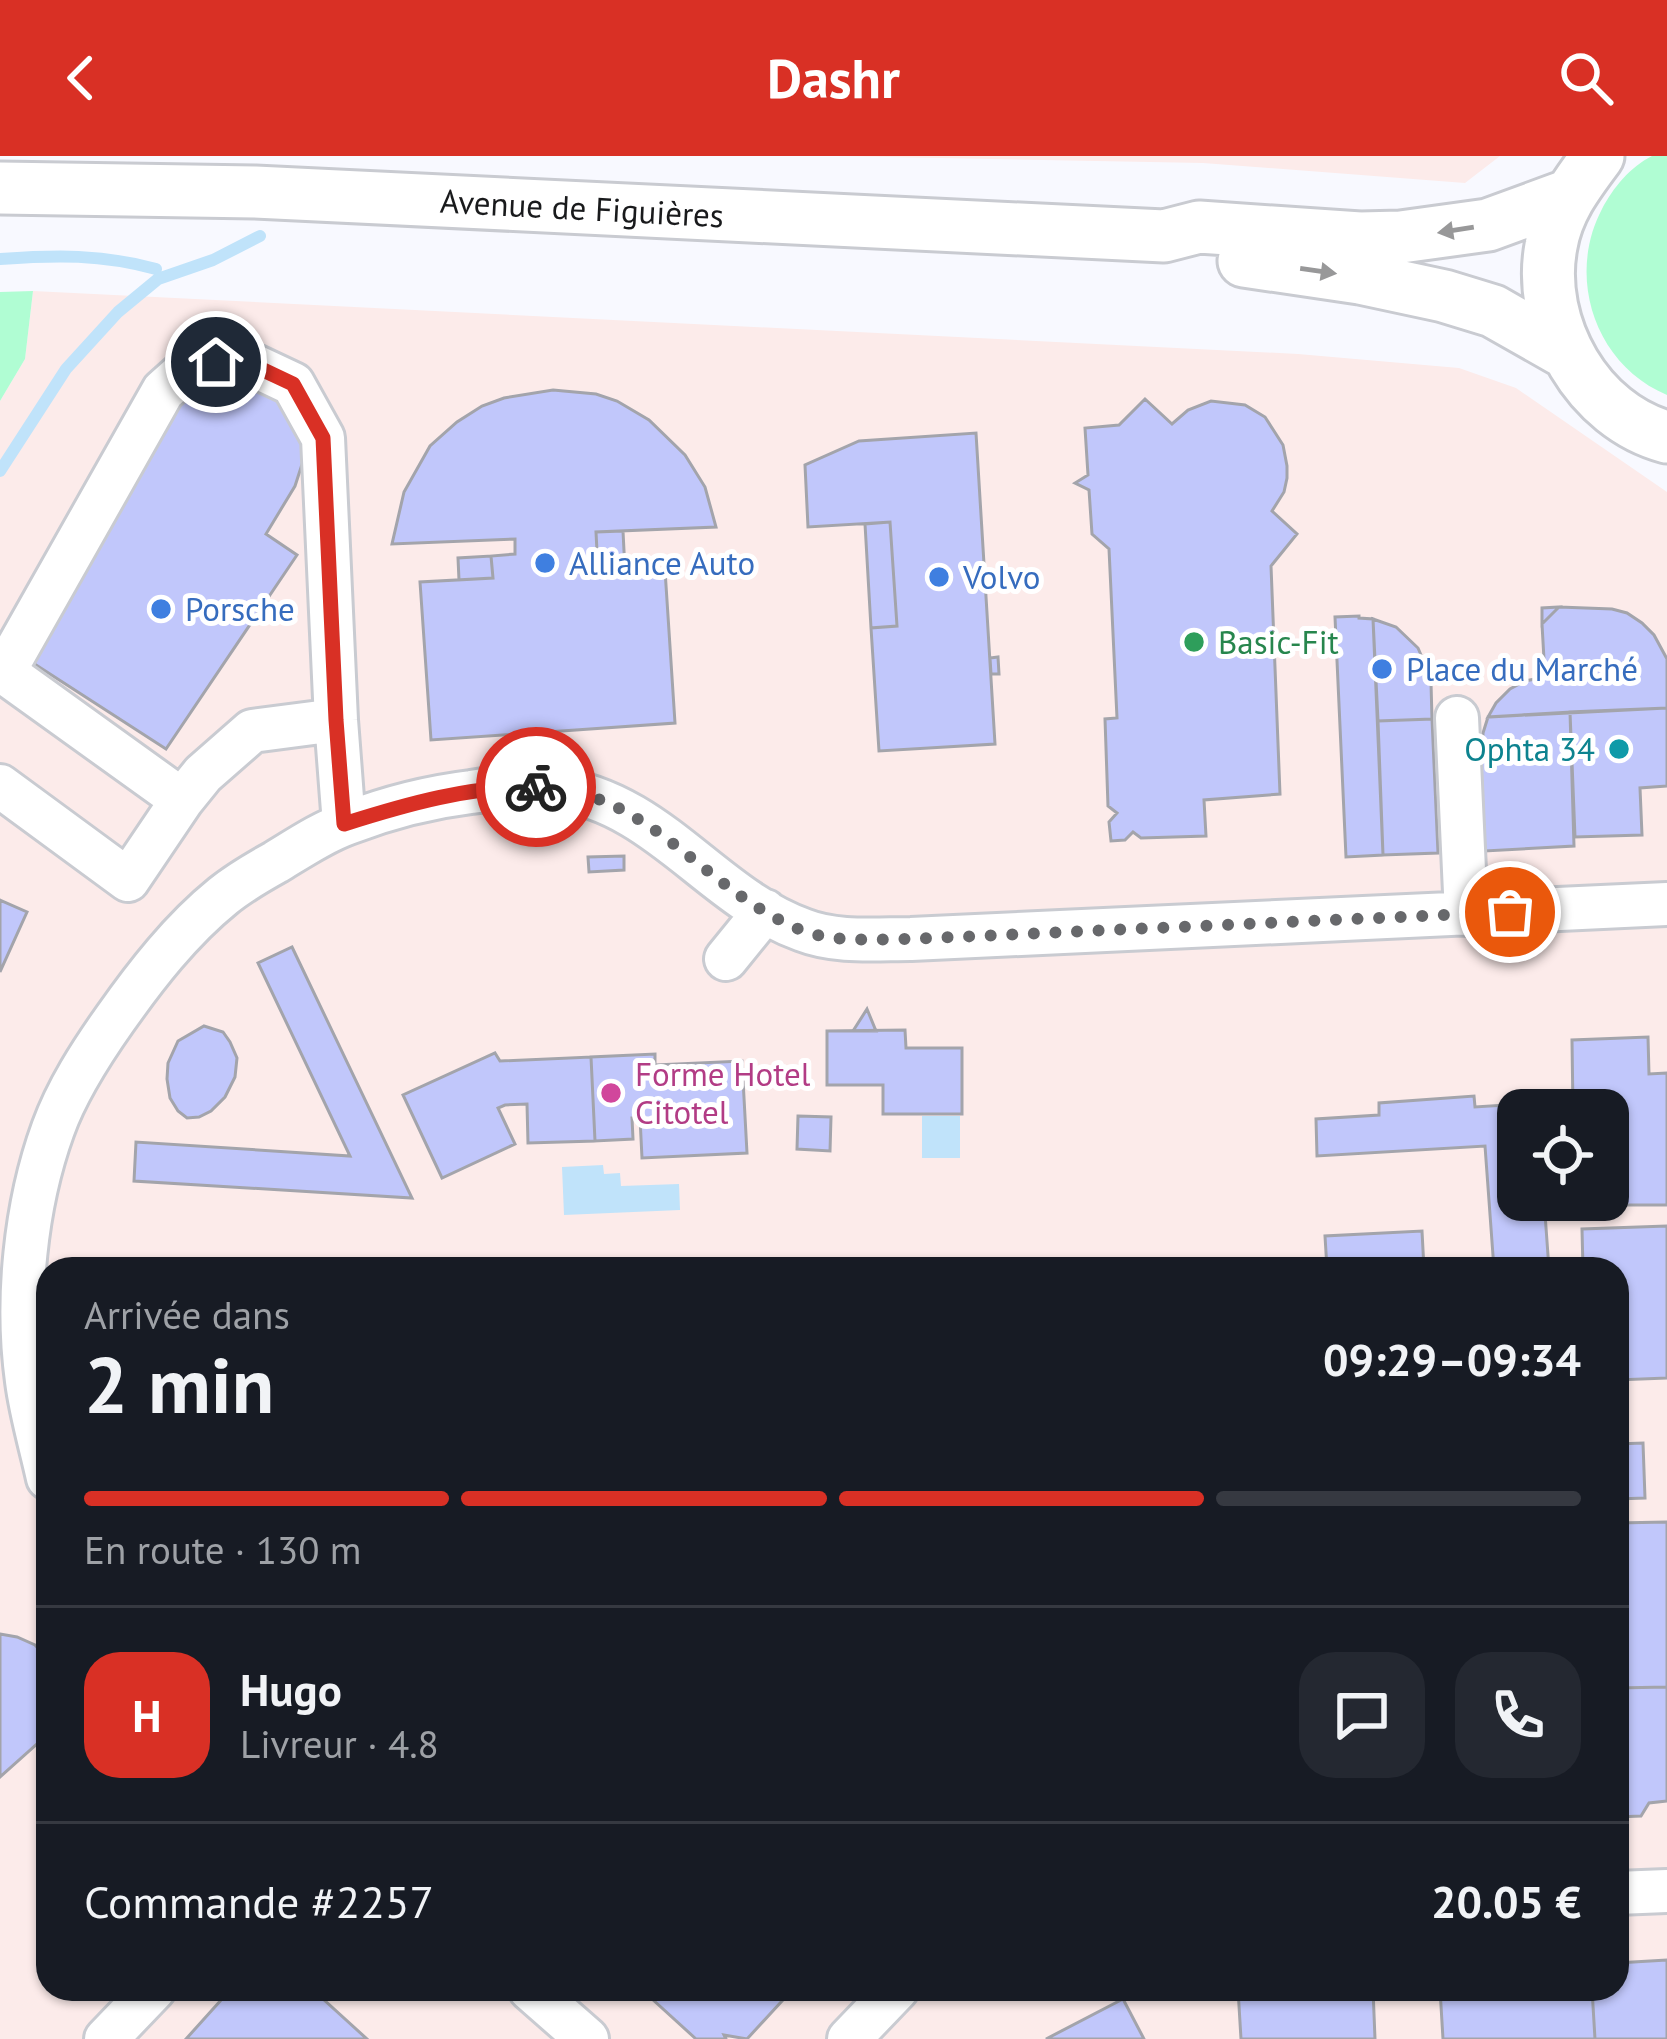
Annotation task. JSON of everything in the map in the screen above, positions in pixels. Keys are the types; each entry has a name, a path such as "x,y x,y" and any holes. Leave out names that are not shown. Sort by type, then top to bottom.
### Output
{"main road":[{"path":"1598,156 1568,196 1550,247 1550,302 1567,353 1589,387 1619,414 1667,437"},
{"name":"Avenue de Figuières","path":"0,188 255,192 1164,236 1199,227 1360,238 1401,238 1488,225 1568,196"},
{"name":"Avenue de Figuières","path":"1164,236 1202,255 1360,278 1444,296 1492,311 1567,353"}],"street":[{"path":"182,800 4,673 163,391 191,366 240,359 293,384 323,438 344,824"},
{"path":"1457,718 1466,914"},
{"path":"0,786 128,880 203,774 252,731 336,720"},
{"path":"36,1423 22,1324 24,1264 15,1231 53,1128 86,1061 141,981 222,896 344,824 409,803 510,787 586,794 618,806 659,831 765,911 797,928 831,938 911,939 1667,904"},
{"path":"726,959 765,911"},
{"path":"1629,1893 1667,1891"},
{"path":"106,2039 142,2001"},
{"path":"544,2001 587,2039"},
{"path":"849,2039 885,2001"}],"shaded area":[{"path":"837,156 1500,156 1465,183 1203,163"},
{"path":"33,291 1298,354 1459,368 1516,388 1667,492 1667,2039 0,2039 0,401 25,359"}],"green space":[{"path":"1652,156 1667,156 1667,395 1621,363 1605,341 1588,290 1587,263 1602,209 1623,179"},
{"path":"33,291 25,359 0,401 0,292"}],"water":[{"path":"922,1116 960,1116 960,1158 922,1158"},
{"path":"603,1165 604,1174 620,1173 621,1186 679,1184 680,1210 564,1215 562,1167"}],"building":[{"name":"Porsche","path":"262,380 301,419 306,452 295,486 266,534 297,555 166,749 33,663 175,402 207,381"},
{"name":"Alliance Auto","path":"553,390 596,394 649,420 685,455 705,487 716,527 596,532 598,571 665,570 675,723 431,740 420,582 493,578 491,556 515,554 515,539 392,544 404,492 430,446 457,422 504,398"},
{"name":"Basic-Fit","path":"1145,399 1172,424 1188,410 1211,401 1245,405 1265,417 1283,445 1287,478 1272,511 1297,534 1271,566 1280,794 1204,800 1206,836 1141,838 1133,832 1125,840 1111,841 1109,822 1117,813 1108,806 1105,719 1117,718 1109,549 1092,534 1089,490 1075,483 1088,475 1085,428 1119,425"},
{"name":"Volvo","path":"976,433 995,744 879,751 871,628 897,626 890,522 808,527 805,465 859,441"},
{"path":"890,522 897,626 871,628 865,524"},
{"path":"623,531 625,571 598,571 596,532"},
{"path":"491,556 493,578 459,580 458,558"},
{"path":"1559,607 1542,624 1542,608"},
{"path":"1559,607 1612,609 1642,623 1667,659 1667,708 1488,717 1510,689 1545,677 1542,624"},
{"path":"1335,617 1373,619 1383,855 1346,857"},
{"path":"1373,619 1396,627 1418,648 1431,683 1432,719 1378,721"},
{"path":"998,657 999,674 991,674 990,658"},
{"name":"Ophta 34","path":"1667,708 1667,786 1640,788 1642,835 1575,837 1570,712"},
{"path":"1570,712 1574,846 1485,851 1480,747 1488,717"},
{"path":"1432,719 1438,853 1383,855 1378,721"},
{"path":"624,856 624,870 589,872 588,857"},
{"path":"0,900 27,912 0,972"},
{"path":"292,947 412,1198 134,1181 136,1142 350,1156 258,963"},
{"path":"867,1009 876,1031 853,1031"},
{"path":"204,1026 223,1032 230,1042 237,1058 235,1077 211,1111 187,1118 170,1098 168,1063 178,1041"},
{"path":"905,1030 906,1048 962,1048 962,1114 883,1114 883,1085 827,1085 827,1031"},
{"path":"1648,1037 1649,1074 1667,1073 1667,1205 1629,1205 1629,1089 1573,1089 1572,1040"},
{"path":"495,1053 500,1061 591,1057 595,1141 528,1143 527,1104 505,1105 498,1108 515,1144 442,1178 403,1095"},
{"path":"655,1054 655,1065 742,1061 747,1153 642,1158 640,1118 632,1118 633,1139 595,1141 591,1057"},
{"path":"1474,1096 1475,1107 1497,1106 1497,1221 1546,1221 1548,1257 1493,1257 1485,1146 1317,1156 1316,1119 1379,1115 1379,1103"},
{"path":"798,1116 831,1117 830,1151 797,1149"},
{"path":"1667,1226 1667,1378 1629,1380 1629,1257 1583,1257 1582,1229"},
{"path":"1422,1231 1423,1257 1326,1257 1325,1236"},
{"path":"1643,1443 1645,1498 1629,1499 1629,1444"},
{"path":"1667,1522 1667,1687 1629,1688 1629,1523"},
{"path":"0,1634 36,1646 36,1745 0,1777"},
{"path":"1667,1687 1667,1801 1649,1803 1641,1816 1629,1816 1629,1688"},
{"path":"1667,1960 1667,2039 1595,2039 1593,2001 1629,2001 1629,1962"},
{"path":"220,2001 325,2001 367,2039 186,2039"},
{"path":"654,2001 782,2001 747,2039 724,2035 726,2039 696,2039"},
{"path":"1124,2001 1144,2039 1046,2039"},
{"path":"1239,2001 1373,2001 1375,2039 1241,2039"},
{"path":"1441,2001 1593,2001 1595,2039 1443,2039"}],"waterway":[{"path":"0,471 66,369 118,312 158,279 213,260 260,236"},
{"path":"0,259 78,257 156,269"}],"way so far":[{"path":"536,787 586,794 618,806 765,911 797,928 831,938 911,939 1510,912"}],"place":[{"name":"Alliance Auto","path":"545,563"},
{"name":"Volvo","path":"939,577"},
{"name":"Porsche","path":"161,609"},
{"name":"Basic-Fit","path":"1194,642"},
{"name":"Place du Marché","path":"1382,669"},
{"name":"Ophta 34","path":"1619,749"},
{"name":"Forme Hotel Citotel","path":"611,1093"}],"route":[{"path":"216,362 240,359 293,384 323,438 344,824 409,803 536,787"}]}
